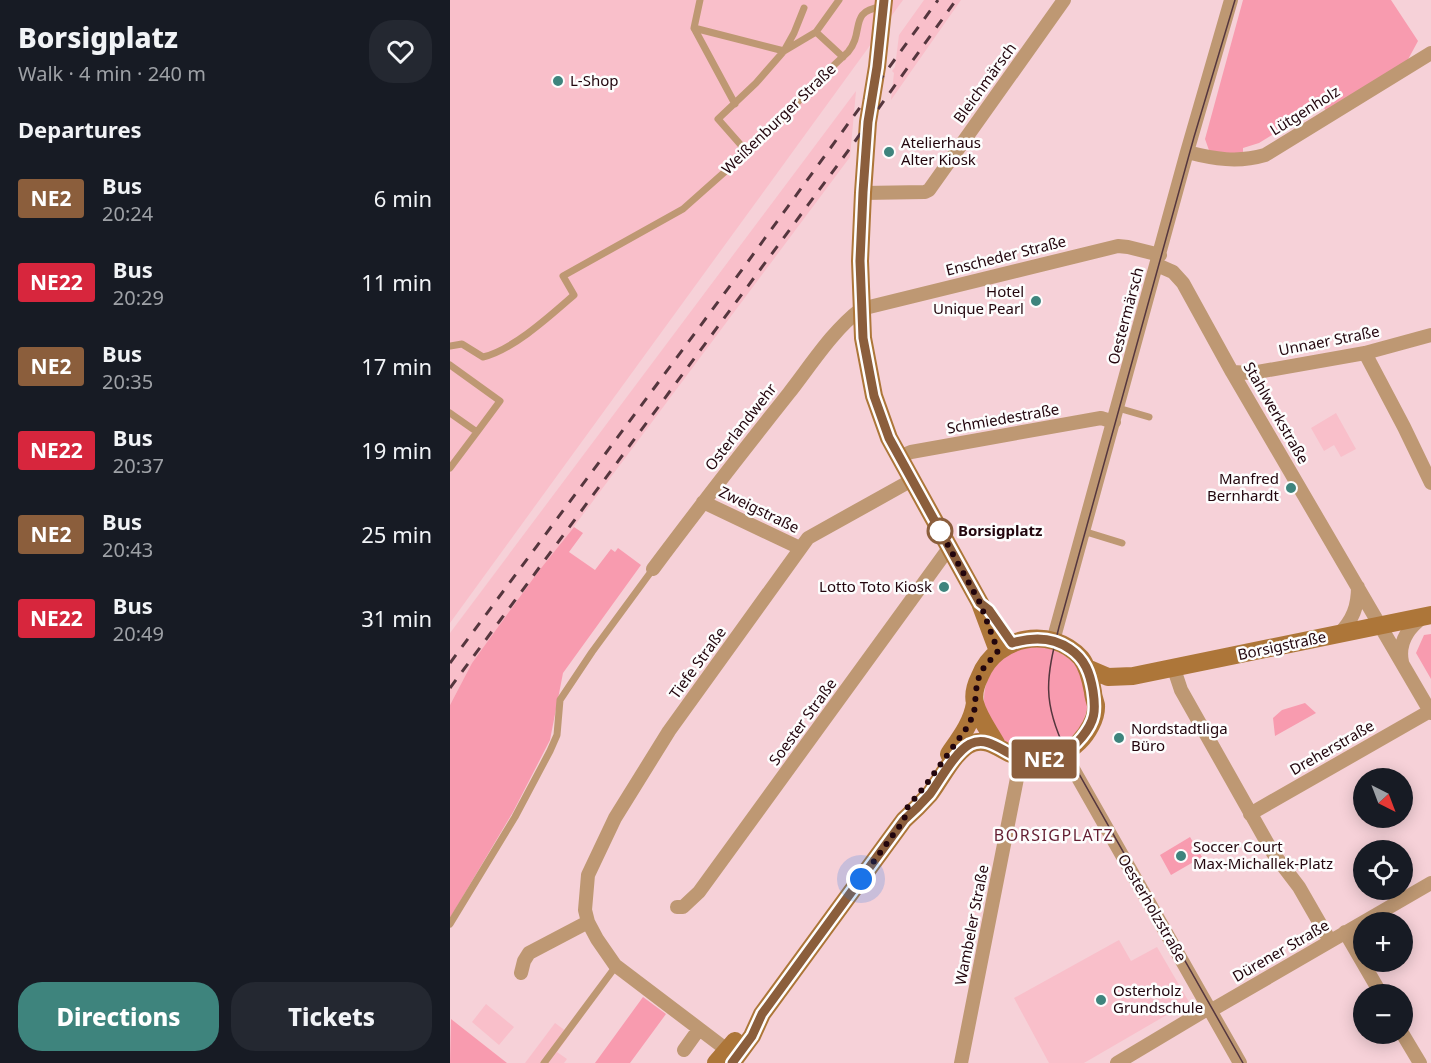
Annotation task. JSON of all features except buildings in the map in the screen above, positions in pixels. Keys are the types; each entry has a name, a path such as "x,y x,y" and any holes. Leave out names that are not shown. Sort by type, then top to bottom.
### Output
{"main road":[{"name":"Weißenburger Straße","path":"863,192 868,122 884,3"},
{"path":"863,192 860,261 861,309 863,338 874,396 886,432 899,457 980,603 989,610 1005,647"},
{"name":"Borsigstraße","path":"1088,668 1108,677 1133,676 1427,616"},
{"path":"725,1059 752,1036 762,1014 904,820 928,796 966,746 983,742 1021,758 1042,759 1064,753 1078,742 1088,730 1096,706 1088,668 1081,658 1070,649 1053,641 1029,639 1005,647 982,670 977,682 974,714 966,729 907,808 904,820"},
{"name":"Borsigstraße","path":"1096,706 1110,689 1133,676"},
{"path":"975,703 998,747"}],"street":[{"name":"Bleichmärsch","path":"863,192 925,192 929,190 1064,0"},
{"name":"Oestermärsch","path":"1053,641 1231,0"},
{"name":"Lütgenholz","path":"1187,152 1231,161 1250,160 1265,155 1431,53"},
{"name":"Enscheder Straße","path":"861,309 1118,246 1128,247 1159,260"},
{"name":"Stahlwerkstraße","path":"1159,260 1183,283 1232,372 1430,712"},
{"name":"Osterlandwehr","path":"653,569 703,502 850,317 861,309"},
{"name":"Unnaer Straße","path":"1232,372 1252,373 1365,353 1431,335"},
{"path":"1365,353 1431,483"},
{"name":"Schmiedestraße","path":"899,457 911,452 1116,415"},
{"name":"Tiefe Straße","path":"725,1059 699,1029 616,966 588,922 585,910 588,875 615,818 669,731 808,538 912,480"},
{"name":"Zweigstraße","path":"703,502 800,548"},
{"name":"Soester Straße","path":"677,908 683,907 699,892 949,548"},
{"path":"1339,634 1353,617 1358,604 1358,587"},
{"path":"1403,664 1401,655 1404,639 1413,625 1427,616"},
{"path":"1174,669 1181,690 1250,814 1273,853 1299,887 1330,941"},
{"name":"Dreherstraße","path":"1250,814 1430,712"},
{"name":"Oesterholzstraße","path":"1064,753 1240,1063"},
{"name":"Wambeler Straße","path":"961,1063 1021,758"},
{"name":"Dürener Straße","path":"1117,1063 1431,884"},
{"path":"521,973 529,953 588,922"},
{"path":"1345,933 1375,984"},
{"path":"684,1050 699,1029"},
{"path":"1408,1044 1419,1063"}],"lane":[{"path":"700,0 694,28 735,104"},
{"path":"694,28 784,51 816,32 839,0"},
{"name":"Weißenburger Straße","path":"450,346 462,344 483,357 519,339 574,295 563,276 683,209 773,129 816,81 853,47 862,15 870,8 884,3"},
{"path":"747,152 718,119 756,83 784,51 804,9"},
{"path":"816,32 843,57"},
{"path":"450,365 500,400 450,468"},
{"path":"450,413 477,432"},
{"path":"1116,415 1149,417"},
{"path":"1083,531 1122,543"},
{"path":"450,924 515,817 550,751 557,735 560,700 653,569"},
{"path":"544,1063 616,966"}],"shaded area":[{"path":"450,0 903,0 450,623"},
{"path":"924,0 961,0 891,100 894,73 892,71 895,67 899,35"},
{"path":"1243,0 1391,0 1418,41 1405,65 1327,113 1322,104 1259,143 1243,148 1243,156 1210,153 1205,139"},
{"path":"856,91 850,157 472,663 450,705 450,633"},
{"path":"1336,413 1356,449 1341,457 1334,445 1324,451 1311,428"},
{"path":"574,527 583,533 569,552 595,570 611,549 615,552 618,548 641,565 563,673 550,740 513,812 450,918 450,705 472,663"},
{"path":"1431,634 1431,679 1416,653 1424,635"},
{"path":"1036,647 1056,651 1073,662 1084,679 1088,699 1084,719 1073,736 1056,747 1036,751 1016,747 999,736 988,719 984,699 988,679 999,662 1016,651"},
{"path":"1305,703 1316,713 1275,736 1273,718 1282,710"},
{"name":"Soccer Court Max-Michallek-Platz","path":"1190,837 1202,857 1171,875 1160,855"},
{"name":"Osterholz Grundschule","path":"1119,940 1131,961 1157,947 1189,1002 1084,1063 1049,1063 1014,998"},
{"path":"643,997 666,1014 630,1063 595,1063"},
{"path":"486,1004 514,1027 499,1045 472,1022"},
{"path":"451,1019 507,1063 450,1063"},
{"path":"555,1023 570,1034 557,1052 567,1059 564,1063 525,1063"}],"tram line":[{"path":"1235,0 1194,137 1059,627 1051,661 1049,690 1053,718 1066,751 1243,1063"}],"railway":[{"path":"450,663 744,267 938,0"},
{"path":"450,688 848,151 956,0"}],"bus line":[{"name":"NE2","path":"732,1063 752,1036 762,1014 904,820 928,796 966,746 983,742 1021,758 1031,760 1052,757 1064,753 1078,742 1088,730 1096,706 1088,668 1081,658 1065,646 1050,640 1040,638 1012,643 1001,625 980,603 899,457 878,410 863,338 860,261 868,122 884,0"}],"place":[{"name":"L-Shop","path":"558,81"},
{"name":"Atelierhaus Alter Kiosk","path":"889,152"},
{"name":"Hotel Unique Pearl","path":"1036,301"},
{"name":"Manfred Bernhardt","path":"1291,488"},
{"name":"Borsigplatz","path":"940,531"},
{"name":"Lotto Toto Kiosk","path":"944,587"},
{"name":"Nordstadtliga Büro","path":"1119,738"},
{"name":"Soccer Court Max-Michallek-Platz","path":"1181,856"},
{"name":"Osterholz Grundschule","path":"1101,1000"}],"district":[{"name":"BORSIGPLATZ","path":"1054,835"}],"route":[{"path":"861,879 904,820 907,808 916,795 966,729 974,714 977,682 982,670 998,651 980,603 940,531"}]}
